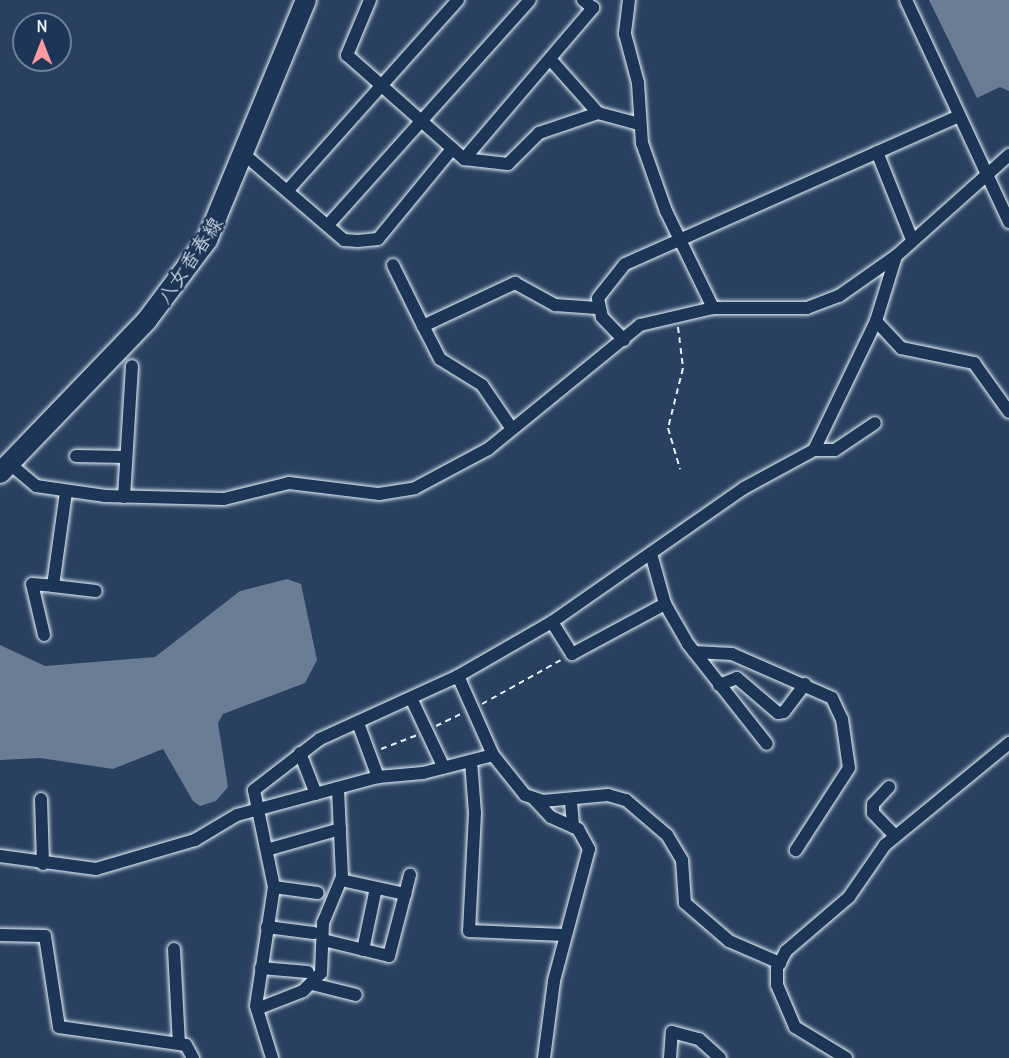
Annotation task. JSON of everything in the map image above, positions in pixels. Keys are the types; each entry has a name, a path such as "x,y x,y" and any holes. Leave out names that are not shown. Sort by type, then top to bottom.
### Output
{"main road":[{"name":"八女香春線","path":"5,468 170,293 207,240 246,156 306,0"}],"street":[{"path":"370,0 347,55 464,159 508,164 539,133 598,113"},
{"path":"288,190 458,0"},
{"path":"328,225 530,0"},
{"path":"464,159 593,8 583,0"},
{"path":"630,0 625,34 638,83 639,124 679,239 713,308"},
{"path":"906,0 984,176 1009,222"},
{"path":"550,59 598,113 639,124"},
{"path":"597,308 614,272 679,239 959,116"},
{"path":"246,156 344,240 378,239 452,149"},
{"path":"877,152 911,237"},
{"path":"5,468 36,486 66,492 124,497 224,499 289,483 380,494 415,488 488,449 640,325 713,308 807,308 839,296 896,256 911,237 1009,155"},
{"path":"814,450 876,321 896,256"},
{"path":"393,265 440,359 482,385 512,429"},
{"path":"423,326 514,283 555,304 597,308 624,340"},
{"path":"876,321 901,348 974,363 1009,412"},
{"path":"124,497 132,366"},
{"path":"272,1058 257,1009 274,887 270,849 256,811 254,790 300,753 458,676 552,622 652,556 744,488 814,450 835,450 875,423"},
{"path":"76,456 126,457"},
{"path":"53,586 66,492"},
{"path":"652,556 665,604 694,652 767,744"},
{"path":"44,635 32,584 96,591"},
{"path":"552,622 572,654 665,604"},
{"path":"694,652 732,654 782,680 805,684 832,698 842,719 849,768 796,850"},
{"path":"458,676 493,755 511,783 533,798 551,817 573,827 586,840 589,863 564,935 544,1058"},
{"path":"719,685 737,678 778,713 784,712 805,684"},
{"path":"411,698 444,768"},
{"path":"358,723 378,777"},
{"path":"846,1058 795,1027 777,986 780,963 849,897 895,836 1009,743"},
{"path":"300,753 316,794"},
{"path":"0,856 43,864 106,866 195,840 256,811 378,777 444,768 493,755"},
{"path":"471,761 475,813 469,931 564,935"},
{"path":"889,787 873,804 873,813 895,836"},
{"path":"257,1009 321,973 318,936 327,908 341,880 338,788"},
{"path":"533,798 571,802 608,795 649,815 682,860 685,903 729,940 780,963"},
{"path":"41,799 43,864"},
{"path":"571,802 573,827"},
{"path":"270,849 340,829"},
{"path":"267,927 318,936 389,957 410,875"},
{"path":"341,880 405,894"},
{"path":"274,887 318,893"},
{"path":"363,950 376,888"},
{"path":"0,935 45,936 59,1028 179,1044 193,1058"},
{"path":"174,949 179,1044"},
{"path":"261,968 310,978 356,995"},
{"path":"670,1058 672,1032 699,1039 720,1058"}],"path":[{"path":"676,316 683,368 668,428 680,470"}],"water":[{"path":"929,0 1009,0 1009,91 1000,87 977,98"},
{"path":"287,579 301,584 317,660 305,683 223,714 218,723 228,787 216,801 200,806 193,801 163,749 113,769 40,758 0,760 0,645 45,666 155,657 240,591"}]}
